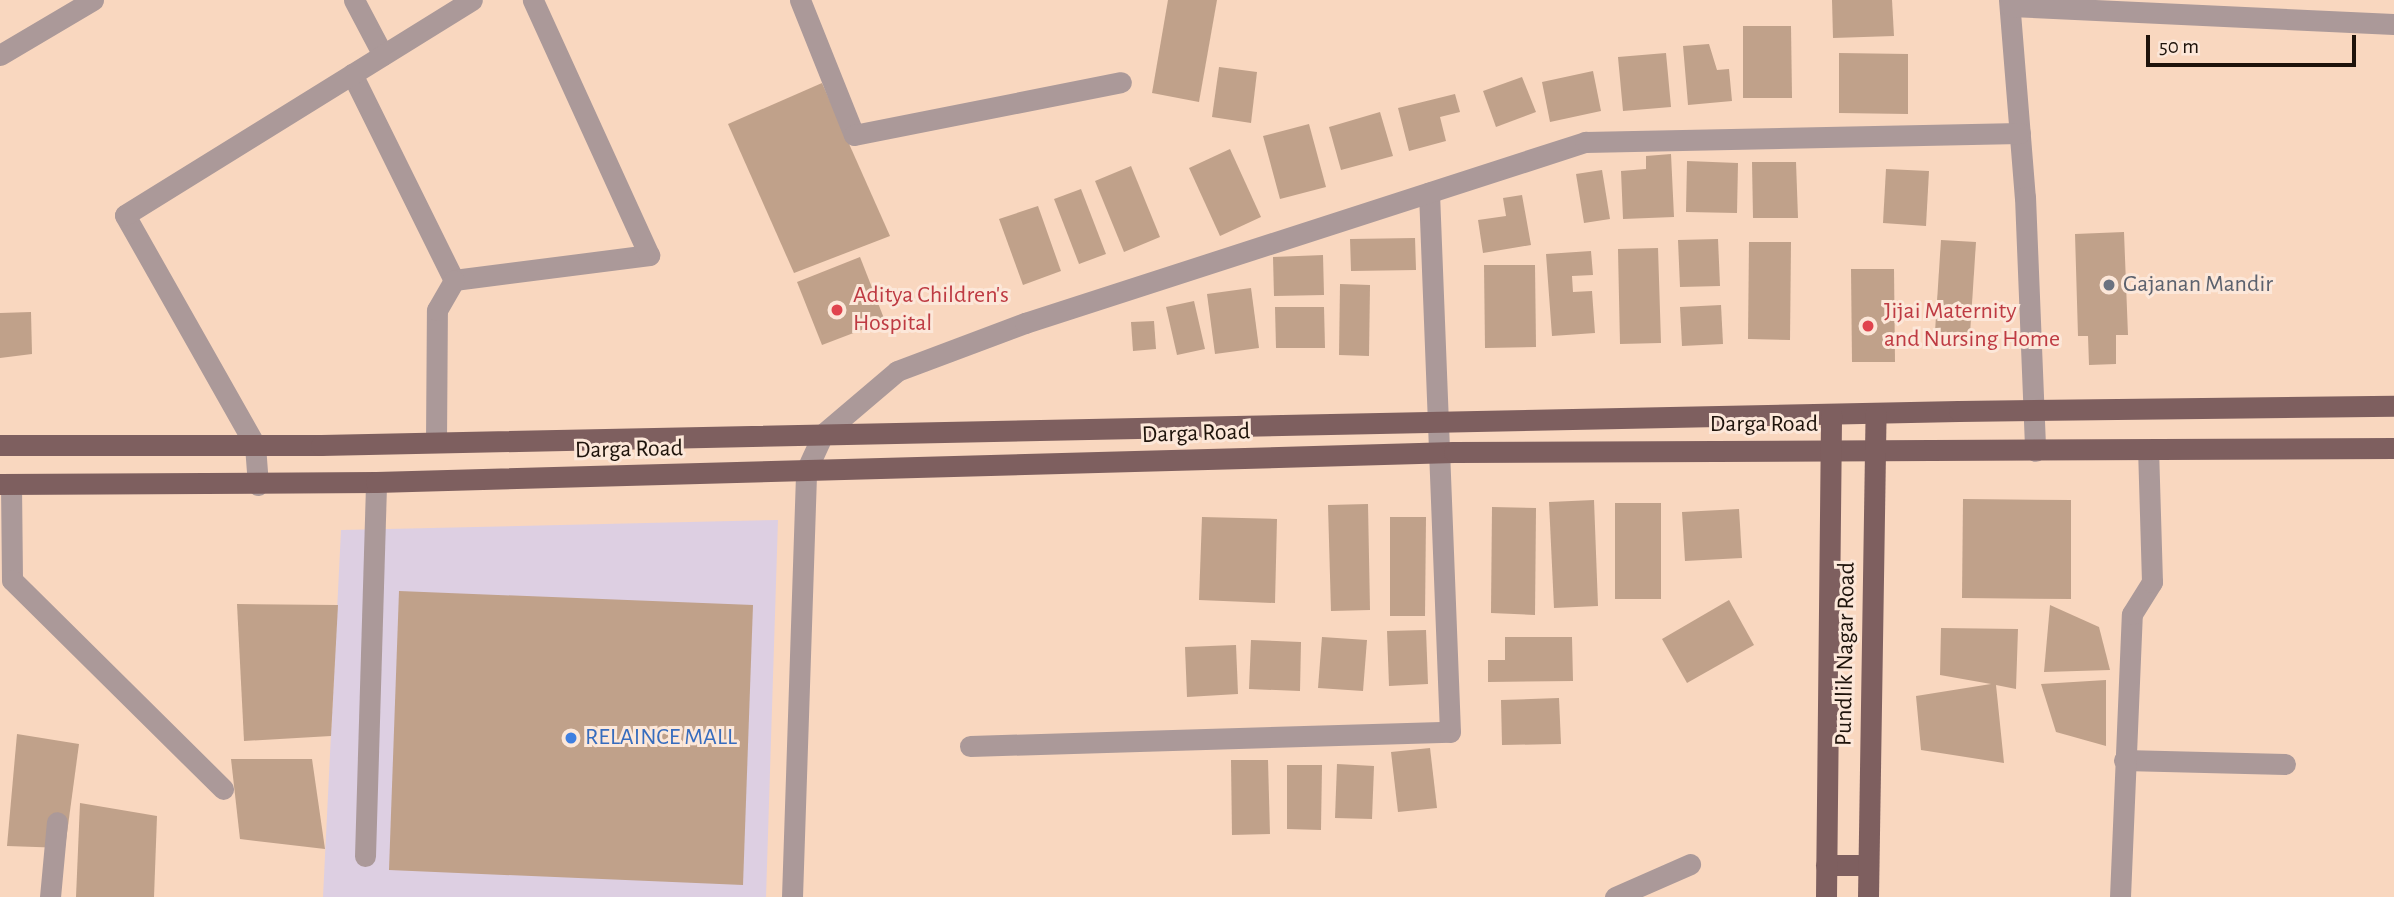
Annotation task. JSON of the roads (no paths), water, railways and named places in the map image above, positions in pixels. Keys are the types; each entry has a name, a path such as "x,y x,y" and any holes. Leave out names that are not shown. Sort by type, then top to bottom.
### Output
{"main road":[{"name":"Darga Road","path":"0,445 255,445 2034,410 2394,407"},
{"name":"Pundlik Nagar Road","path":"1868,897 1876,413"},
{"name":"Pundlik Nagar Road","path":"1826,897 1831,414"},
{"name":"Darga Road","path":"5,484 258,485 1439,453 2394,447"},
{"path":"1826,865 1868,865"}],"street":[{"path":"0,55 93,0"},
{"path":"354,0 383,55"},
{"path":"258,485 255,445 125,215 472,0"},
{"path":"454,280 649,255 533,0"},
{"path":"800,0 854,135 1121,82"},
{"path":"2035,451 2020,133 2010,3 2394,24"},
{"path":"352,74 454,280"},
{"path":"792,897 806,471 823,434 897,371 1025,323 1585,142 2020,133"},
{"path":"970,746 1450,732 1429,192"},
{"path":"436,442 437,310 454,280"},
{"path":"2120,897 2132,614 2152,582 2148,450"},
{"path":"365,856 376,482"},
{"path":"5,484 12,580 223,789"},
{"path":"2124,760 2285,764"},
{"path":"50,897 57,822"},
{"path":"1615,897 1690,864"}],"place":[{"name":"Gajanan Mandir","path":"2109,285"},
{"name":"Aditya Children's Hospital","path":"837,310"},
{"name":"Jijai Maternity and Nursing Home","path":"1868,326"},
{"name":"RELAINCE MALL","path":"571,738"}]}
